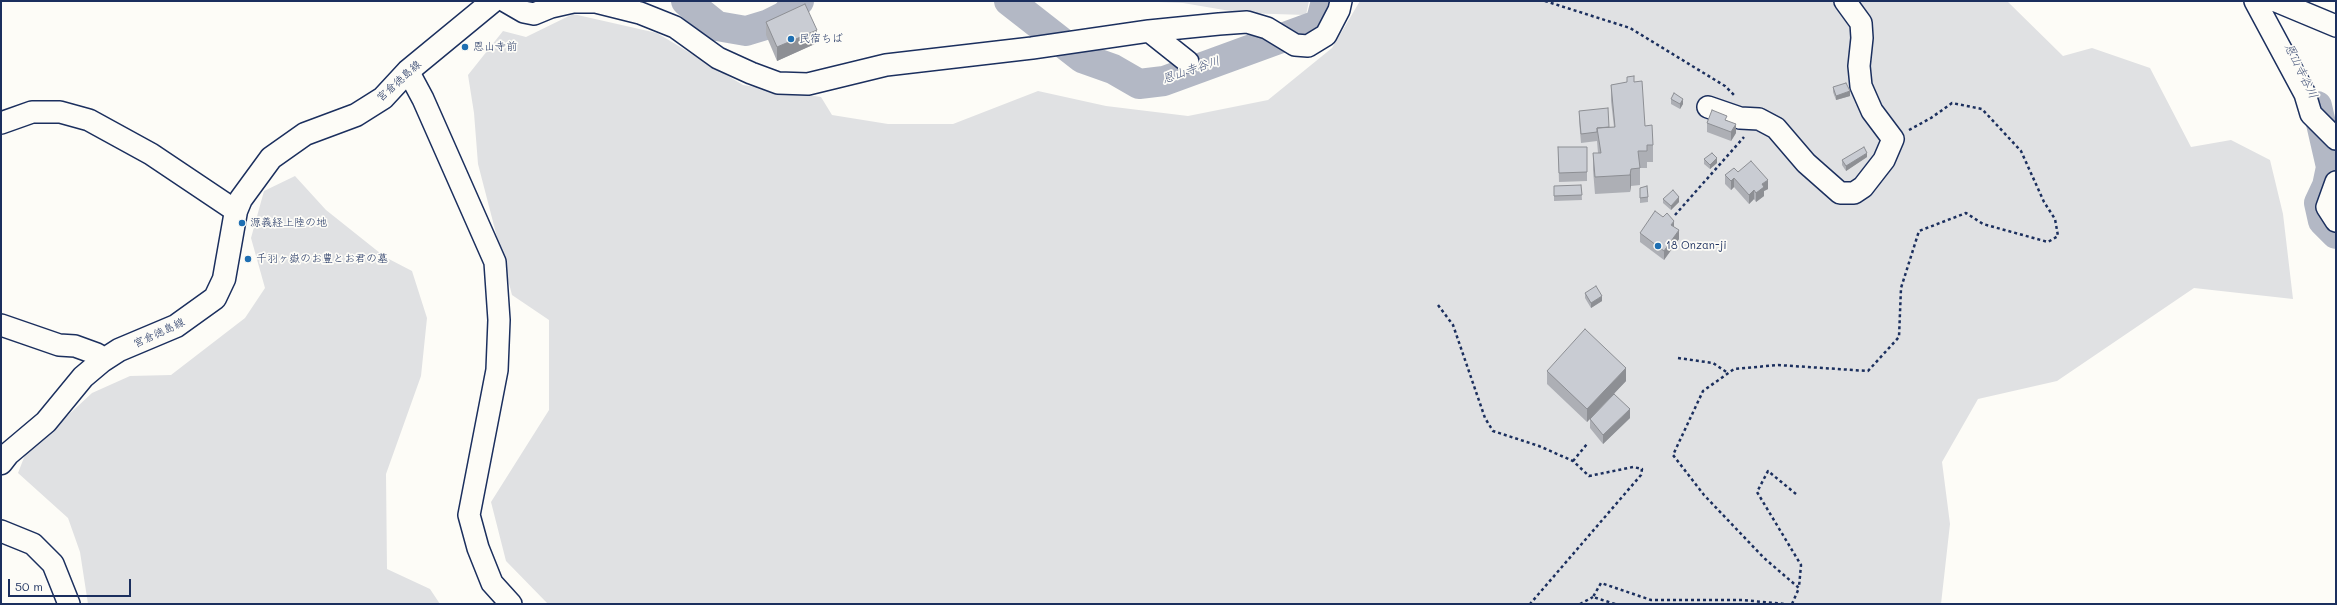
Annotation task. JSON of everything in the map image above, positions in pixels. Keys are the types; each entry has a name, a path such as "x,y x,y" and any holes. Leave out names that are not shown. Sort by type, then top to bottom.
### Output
{"main road":[{"name":"宮倉徳島線","path":"1,463 8,454 46,422 83,378 102,361 119,350 176,326 215,298 224,279 236,212 247,188 271,158 305,134 356,115 376,102 408,72 493,1"}],"street":[{"path":"505,1 524,12 534,14 551,7 573,2 596,2 640,13 675,28 718,58 751,73 778,83 808,84 886,64 1032,48 1149,30 1247,22 1267,28 1294,44 1308,46 1326,35 1339,10 1341,1"},
{"path":"1708,107 1740,118 1759,119 1776,128 1806,163 1840,193 1854,193 1864,187 1884,160 1893,139 1872,111 1862,86 1858,66 1862,38 1861,22 1845,1"},
{"path":"2263,1 2336,26"},
{"path":"2263,1 2305,94 2311,114 2336,138"},
{"path":"1149,30 1188,62"},
{"path":"408,72 440,136 495,262 499,320 497,370 469,515 478,548 492,583 511,604"},
{"path":"1,122 32,112 60,112 89,120 151,154 236,212"},
{"path":"2336,182 2328,207 2336,221"},
{"path":"1,324 59,345 75,346 97,354 102,361"},
{"path":"1,531 33,544 53,564 69,604"}],"path":[{"path":"1545,1 1630,28 1725,86 1736,97"},
{"path":"1799,588 1764,558 1704,495 1673,455 1703,391 1734,369 1778,365 1868,371 1899,337 1901,288 1919,231 1966,213 1983,224 2048,242 2058,236 2054,219 2044,202 2021,151 1982,109 1952,103 1931,118 1893,139"},
{"path":"1675,214 1713,174 1759,119"},
{"path":"1438,305 1453,325 1485,418 1492,431 1539,446 1573,462 1589,476 1633,467 1642,469 1641,474 1530,604"},
{"path":"1678,358 1713,362 1728,373"},
{"path":"1573,462 1587,444"},
{"path":"1792,604 1799,588 1801,565 1756,492 1768,471 1796,494"},
{"path":"1580,604 1593,597 1601,583 1651,600 1742,600 1785,604"},
{"path":"1593,597 1615,604"}],"shaded area":[{"path":"1133,1 1309,1 1306,15 1242,13 1183,3"},
{"path":"1360,1 2007,1 2063,56 2092,48 2150,68 2191,147 2231,140 2270,160 2283,214 2293,299 2194,288 2057,381 1978,399 1942,462 1950,524 1941,604 548,604 506,561 491,502 549,410 549,320 512,295 478,164 474,113 468,75 503,31 526,37 573,14 657,33 743,85 821,97 832,115 888,124 953,124 1038,91 1106,106 1188,116 1268,100 1332,48"},
{"path":"295,176 326,210 385,257 412,271 427,318 421,376 386,474 387,569 430,589 440,604 88,604 80,552 68,518 18,473 25,455 92,393 130,376 171,375 245,318 265,288 251,238 264,191"}],"building":[{"path":"805,4 817,30 777,47 766,22"},
{"path":"1634,76 1634,82 1642,81 1645,126 1652,125 1653,145 1647,145 1647,151 1638,151 1640,168 1631,169 1630,175 1595,177 1593,153 1601,153 1597,128 1615,127 1611,85 1627,82 1627,77"},
{"path":"1846,83 1850,91 1836,96 1833,87"},
{"path":"1674,93 1683,99 1680,104 1671,99"},
{"path":"1608,108 1609,127 1597,128 1597,132 1581,134 1579,111"},
{"path":"1712,110 1727,116 1725,120 1736,124 1731,132 1707,123"},
{"path":"1558,147 1587,147 1587,172 1559,173"},
{"path":"1864,147 1867,153 1846,166 1842,160"},
{"path":"1712,153 1717,158 1710,165 1704,159"},
{"path":"1751,161 1768,180 1762,184 1764,187 1756,193 1754,190 1749,195 1734,178 1731,181 1725,175 1734,168 1738,172"},
{"path":"1581,185 1582,195 1554,196 1554,186"},
{"path":"1647,186 1648,197 1640,198 1640,188"},
{"path":"1673,190 1679,197 1671,206 1663,199"},
{"path":"1655,211 1663,217 1667,213 1674,221 1671,225 1679,230 1664,251 1640,233"},
{"path":"1596,286 1602,296 1591,303 1585,293"},
{"path":"1585,329 1626,368 1587,409 1547,371"},
{"path":"1614,394 1630,409 1603,435 1590,419"}],"waterway":[{"name":"恩山寺谷川","path":"686,1 717,26 746,31 769,24 785,16 799,1"},
{"name":"恩山寺谷川","path":"1009,1 1082,58 1113,69 1139,84 1164,81 1320,24 1326,1"},
{"name":"恩山寺谷川","path":"2317,106 2331,167 2327,186 2319,203 2323,221 2336,234"}],"place":[{"name":"民宿ちば","path":"791,39"},
{"name":"恩山寺前","path":"465,47"},
{"name":"源義経上陸の地","path":"242,223"},
{"name":"18 Onzan-ji","path":"1658,246"},
{"name":"千羽ヶ嶽のお豊とお君の墓","path":"248,259"}]}
